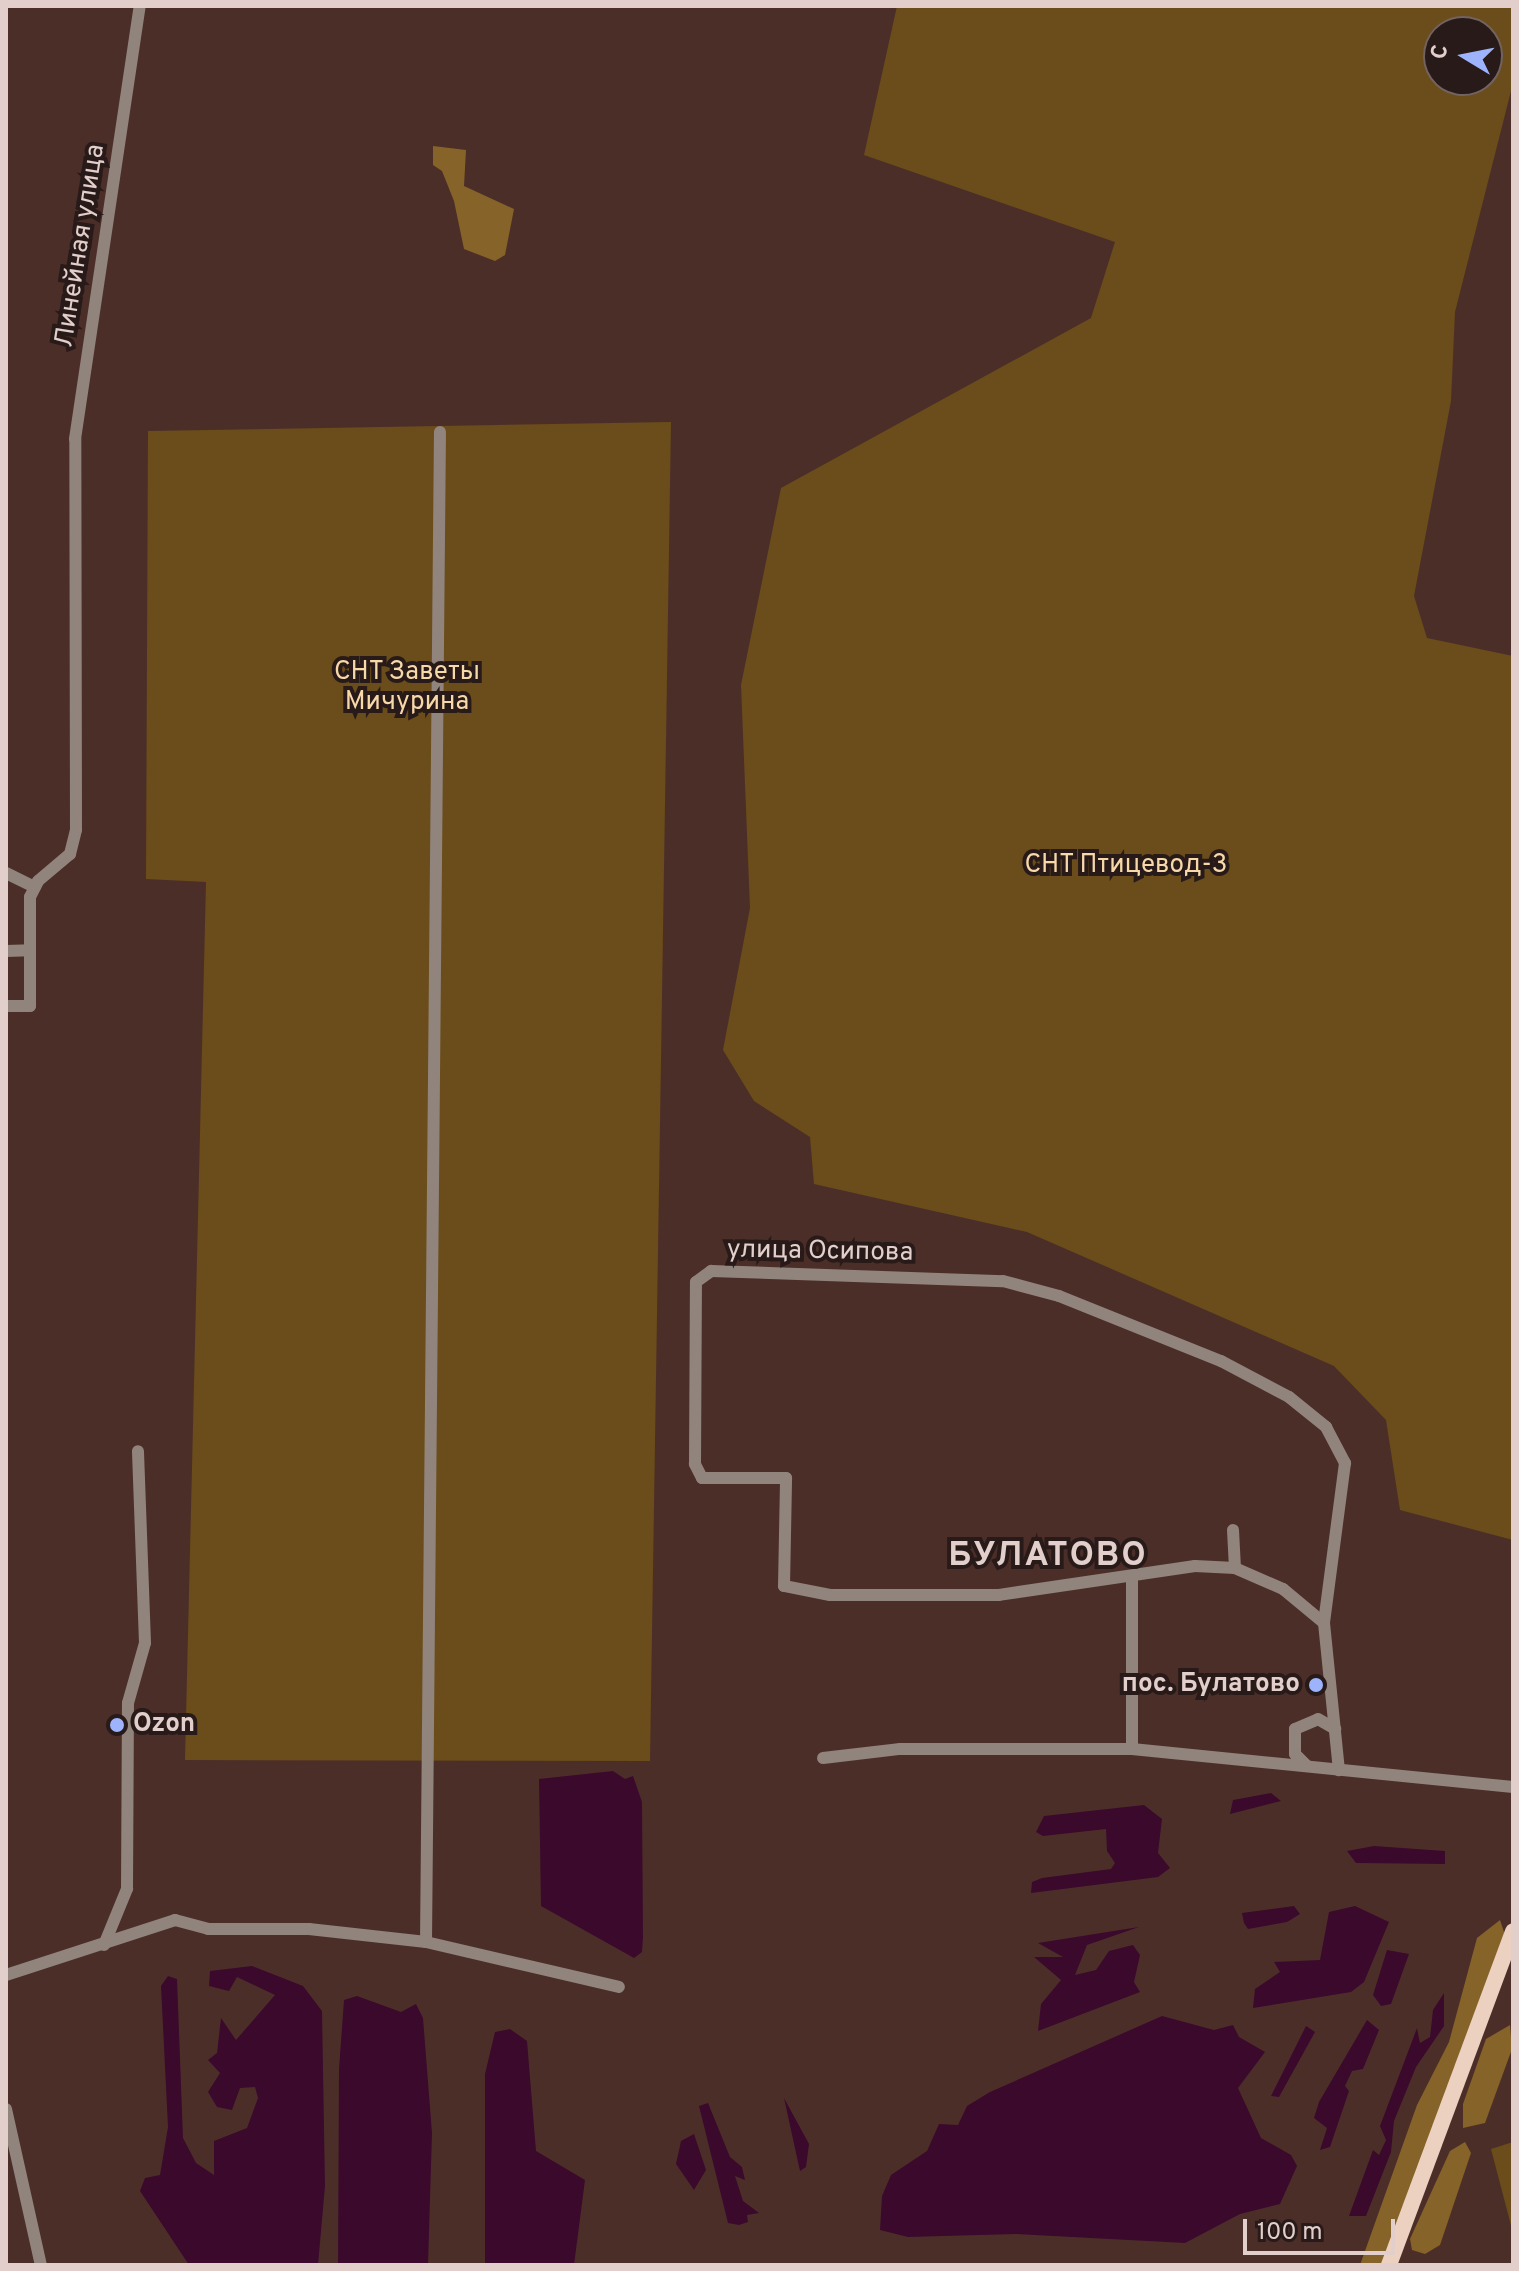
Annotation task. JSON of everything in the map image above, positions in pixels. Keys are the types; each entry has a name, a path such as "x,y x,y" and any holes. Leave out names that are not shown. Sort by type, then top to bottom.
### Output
{"main road":[{"path":"1389,2265 1513,1931"}],"street":[{"name":"Линейная улица","path":"35,887 70,854 76,830 73,494 90,317 140,6"},
{"path":"426,1942 440,432"},
{"path":"6,873 35,887 30,1006 6,1006"},
{"path":"6,951 30,950"},
{"name":"улица Осипова","path":"1324,1623 1283,1589 1235,1568 1195,1566 999,1595 830,1595 784,1586 786,1478 702,1478 695,1464 696,1282 711,1271 1003,1281 1059,1296 1262,1380 1326,1427 1345,1463 1324,1623 1339,1770"},
{"path":"104,1945 127,1889 128,1703 145,1643 138,1451"},
{"path":"1233,1530 1235,1568"},
{"path":"1132,1577 1132,1749"},
{"path":"1307,1766 1295,1754 1295,1729 1318,1719 1335,1729"},
{"path":"823,1758 900,1749 1132,1749 1513,1787"},
{"path":"6,1975 175,1920 208,1929 309,1929 426,1942 619,1987"},
{"path":"6,2109 41,2265"}],"green space":[{"name":"СНТ Птицевод-3","path":"897,6 1513,6 1513,83 1455,312 1451,401 1414,596 1427,638 1513,656 1513,1540 1400,1510 1386,1420 1334,1366 1027,1232 814,1184 810,1137 754,1101 723,1050 750,908 741,685 781,488 1091,318 1115,242 864,155"},
{"name":"СНТ Заветы Мичурина","path":"671,422 650,1761 185,1760 206,882 146,879 148,431"},
{"path":"1513,2142 1513,2233 1491,2149"}],"shaded area":[{"path":"433,146 466,150 464,186 514,209 505,255 495,261 464,249 454,201 442,171 433,165"},
{"path":"613,1771 625,1779 633,1776 642,1802 643,1937 642,1952 634,1958 541,1906 539,1779"},
{"path":"1271,1793 1281,1801 1230,1814 1233,1800"},
{"path":"1144,1805 1162,1819 1158,1853 1170,1868 1158,1877 1031,1893 1032,1882 1042,1878 1111,1869 1115,1863 1107,1851 1106,1829 1043,1836 1036,1832 1044,1816"},
{"path":"1374,1846 1445,1851 1445,1864 1356,1863 1347,1851"},
{"path":"1294,1906 1300,1914 1287,1922 1248,1929 1244,1923 1242,1913"},
{"path":"1355,1906 1389,1922 1364,1982 1351,1992 1253,2008 1255,1989 1280,1972 1274,1962 1320,1960 1329,1912"},
{"path":"1500,1920 1506,1938 1384,2265 1360,2265 1417,2105 1449,2042 1477,1938"},
{"path":"1139,1927 1087,1945 1075,1975 1096,1970 1109,1951 1133,1945 1140,1955 1134,1982 1140,1992 1038,2031 1041,2004 1061,1980 1034,1957 1063,1957 1038,1943"},
{"path":"1387,1950 1409,1954 1391,2004 1381,2006 1373,1995"},
{"path":"252,1966 303,1986 322,2011 325,2186 318,2265 189,2265 140,2191 145,2178 160,2175 168,2127 161,1986 168,1976 177,1979 183,2138 196,2163 214,2175 214,2141 247,2128 258,2098 255,2087 240,2088 232,2110 217,2107 208,2092 220,2073 208,2060 217,2053 221,2018 236,2040 275,1995 237,1977 229,1991 209,1986 210,1971"},
{"path":"1444,1993 1444,2026 1416,2067 1394,2121 1391,2152 1366,2216 1349,2216 1373,2150 1379,2155 1386,2140 1380,2126 1417,2028 1420,2043 1430,2037 1433,2010"},
{"path":"357,1996 401,2012 416,2004 423,2018 432,2133 428,2265 338,2265 339,2069 344,2000"},
{"path":"1162,2016 1214,2030 1233,2025 1239,2037 1265,2052 1238,2088 1261,2138 1291,2155 1297,2166 1280,2204 1240,2214 1185,2243 1016,2234 908,2237 880,2230 882,2196 891,2175 927,2151 939,2124 958,2125 967,2106 990,2092"},
{"path":"1367,2020 1379,2030 1363,2069 1352,2071 1345,2086 1349,2091 1330,2147 1320,2150 1327,2128 1314,2118 1319,2102"},
{"path":"1510,2025 1512,2049 1485,2123 1463,2128 1463,2104 1486,2039"},
{"path":"1306,2026 1315,2032 1279,2097 1271,2096"},
{"path":"510,2029 527,2041 536,2151 585,2180 574,2265 485,2265 485,2074 495,2032"},
{"path":"784,2098 809,2144 806,2167 800,2171"},
{"path":"708,2103 730,2157 742,2167 745,2180 735,2176 743,2201 759,2213 747,2215 748,2222 739,2225 728,2223 699,2106"},
{"path":"694,2134 706,2170 694,2190 676,2164 681,2141"},
{"path":"1465,2142 1471,2153 1440,2245 1425,2254 1412,2250 1410,2239 1450,2151"}],"place":[{"name":"пос. Булатово","path":"1316,1685"},
{"name":"Ozon","path":"117,1725"}],"district":[{"name":"БУЛАТОВО","path":"1048,1557"}]}
